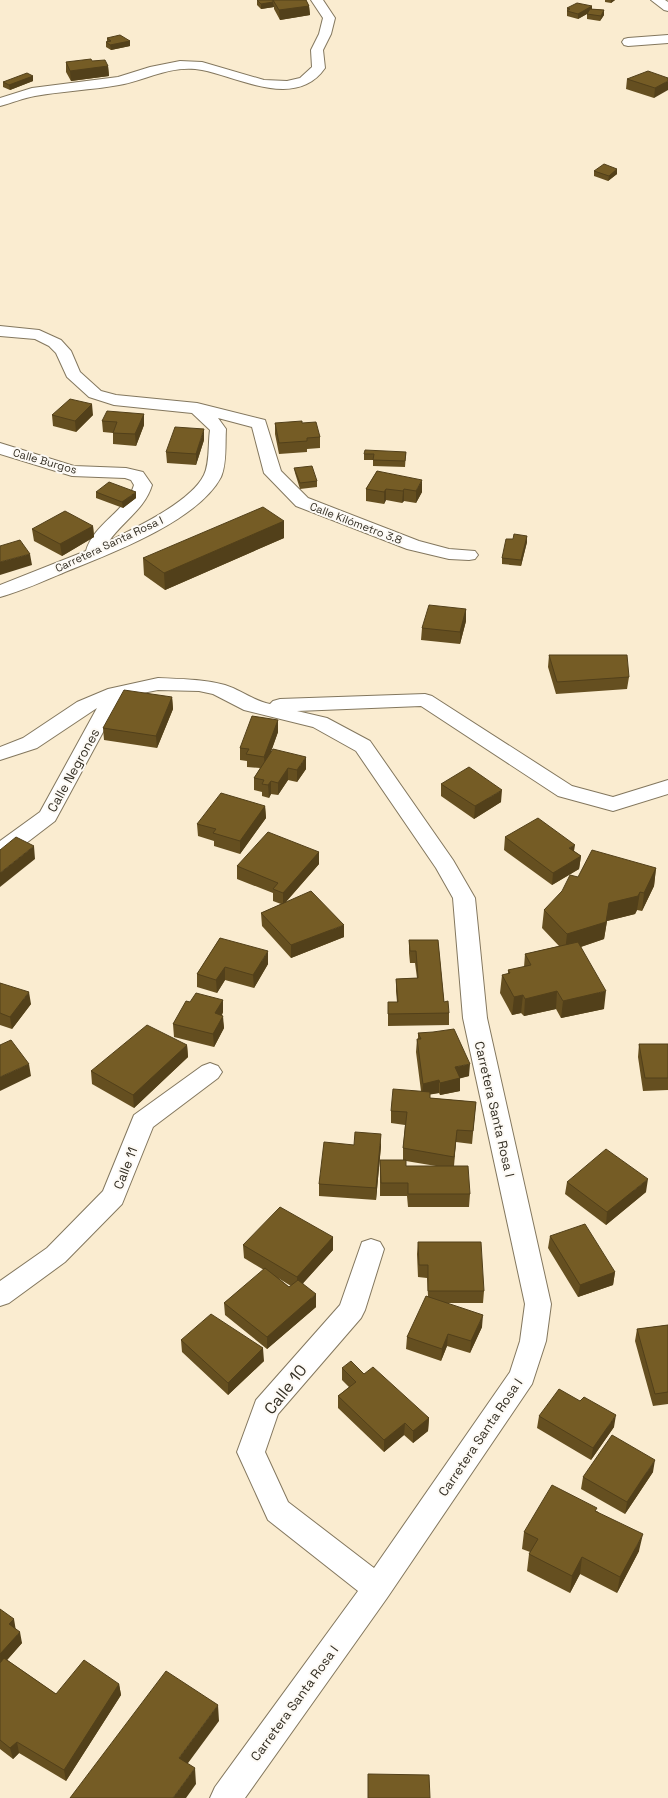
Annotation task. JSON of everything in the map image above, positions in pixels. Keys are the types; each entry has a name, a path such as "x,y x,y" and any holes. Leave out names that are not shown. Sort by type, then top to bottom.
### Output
{"street":[{"path":"0,102 32,92 119,81 155,70 180,65 202,66 263,84 287,85 304,81 319,68 317,50 324,34 328,18 317,0"},
{"path":"657,0 668,7"},
{"path":"628,42 668,39"},
{"path":"0,331 39,335 55,343 63,351 73,374 95,394 114,400 197,408"},
{"name":"Carretera Santa Rosa I","path":"0,590 72,563 159,522 199,495 213,476 218,429 207,416 197,408"},
{"name":"Calle Kilómetro 3.8","path":"197,408 259,424 273,473 302,502 413,545 449,554 470,555"},
{"name":"Calle Burgos","path":"0,448 72,471 126,473 137,476 143,485 140,495 136,502 101,538 95,547 94,553"},
{"name":"Carretera Santa Rosa I","path":"0,754 30,743 84,706 115,693 158,684 199,685 220,690 251,706 320,722 362,746 445,865 464,898 475,1018 538,1304 533,1341 522,1376 377,1588 226,1798"},
{"name":"Calle Negrones","path":"0,852 48,816 115,693"},
{"path":"251,706 425,700 565,790 614,804 668,787"},
{"name":"Calle 11","path":"0,1295 56,1255 113,1197 143,1122 210,1072"},
{"name":"Calle 10","path":"371,1249 352,1310 266,1408 251,1452 278,1511 377,1588"}],"building":[{"path":"257,0 273,0 273,2 261,4"},
{"path":"273,0 306,0 309,6 279,10"},
{"path":"577,3 592,6 578,14 567,11 570,9 567,8"},
{"path":"590,9 604,10 601,16 587,14"},
{"path":"120,35 130,41 110,45 106,42 111,41 107,38"},
{"path":"91,59 92,61 105,60 108,66 70,71 66,62"},
{"path":"648,71 668,78 668,81 655,88 627,79"},
{"path":"27,73 33,76 9,85 3,82"},
{"path":"604,164 617,169 609,176 594,171"},
{"path":"70,399 92,404 75,421 52,415"},
{"path":"107,411 144,414 135,434 113,433 117,422 102,421"},
{"path":"302,421 302,423 316,422 320,437 307,438 307,441 279,443 275,423"},
{"path":"175,427 204,429 196,454 166,452"},
{"path":"365,450 406,452 405,461 373,460 374,454 364,454"},
{"path":"312,466 317,481 300,483 294,468"},
{"path":"377,471 422,480 416,491 386,489 384,492 366,489"},
{"path":"109,482 136,492 122,502 96,492"},
{"path":"263,507 284,521 164,573 143,558"},
{"path":"65,511 93,526 60,544 32,529"},
{"path":"514,534 527,536 521,560 502,558 506,539 513,539"},
{"path":"20,540 30,554 0,562 0,546"},
{"path":"429,605 466,609 460,632 422,628"},
{"path":"549,655 627,655 629,677 557,682"},
{"path":"124,690 172,697 156,736 103,728"},
{"path":"252,716 278,720 264,757 246,754 249,749 240,748"},
{"path":"273,749 306,757 297,770 288,768 278,783 271,781 268,785 262,784 264,780 254,778"},
{"path":"469,767 502,790 475,806 441,784"},
{"path":"221,793 265,806 240,841 213,833 216,829 197,824"},
{"path":"538,818 575,845 569,848 581,856 553,873 505,837"},
{"path":"268,832 319,852 283,893 273,889 278,883 237,866"},
{"path":"16,837 34,846 0,873 0,850"},
{"path":"592,850 656,868 644,893 640,892 638,896 609,903 606,922 567,934 544,910 562,891 570,875 578,877"},
{"path":"311,891 344,925 291,945 261,913"},
{"path":"220,938 268,951 253,975 225,967 216,980 197,974"},
{"path":"409,940 438,940 444,1002 448,1001 449,1013 388,1014 388,1002 398,1002 396,979 418,978 416,951 410,951"},
{"path":"578,942 606,991 563,1001 557,991 525,999 523,995 514,997 502,975 510,973 508,970 531,965 525,954"},
{"path":"0,983 29,992 10,1017 0,1013"},
{"path":"196,993 223,1000 215,1013 223,1016 213,1034 173,1024 186,1001 190,1002"},
{"path":"147,1025 187,1045 133,1095 91,1071"},
{"path":"454,1029 470,1064 455,1067 460,1078 440,1083 439,1080 423,1084 417,1039 421,1039 418,1033"},
{"path":"11,1040 29,1064 0,1077 0,1045"},
{"path":"639,1044 668,1044 668,1078 645,1078"},
{"path":"393,1089 430,1092 430,1098 476,1102 473,1131 457,1130 454,1157 403,1148 407,1112 391,1111"},
{"path":"355,1132 381,1134 376,1188 319,1184 324,1142 354,1145"},
{"path":"606,1149 648,1179 607,1212 567,1182"},
{"path":"380,1160 406,1160 406,1166 468,1166 470,1194 408,1194 408,1183 381,1183"},
{"path":"280,1207 333,1237 297,1277 243,1245"},
{"path":"585,1224 615,1272 580,1285 550,1236"},
{"path":"418,1242 481,1242 484,1291 428,1291 428,1265 419,1265"},
{"path":"265,1268 289,1287 298,1280 316,1294 267,1337 224,1303"},
{"path":"426,1296 483,1315 471,1341 448,1334 442,1349 407,1337"},
{"path":"211,1314 263,1348 228,1383 181,1340"},
{"path":"668,1325 668,1392 655,1394 637,1329"},
{"path":"351,1361 364,1374 373,1367 429,1418 413,1431 405,1423 384,1440 338,1396 356,1382 342,1368"},
{"path":"559,1389 580,1401 584,1397 616,1415 593,1448 539,1416"},
{"path":"612,1435 655,1460 627,1502 583,1477"},
{"path":"552,1485 597,1508 595,1511 643,1534 620,1577 582,1557 572,1576 529,1554 538,1539 524,1532"},
{"path":"0,1609 14,1619 9,1624 20,1632 0,1654"},
{"path":"4,1658 56,1694 84,1660 119,1684 64,1770 17,1742 10,1748 0,1740 0,1663"},
{"path":"166,1671 218,1705 179,1758 195,1768 173,1798 70,1798"},
{"path":"368,1774 429,1775 430,1798 368,1798"}]}
